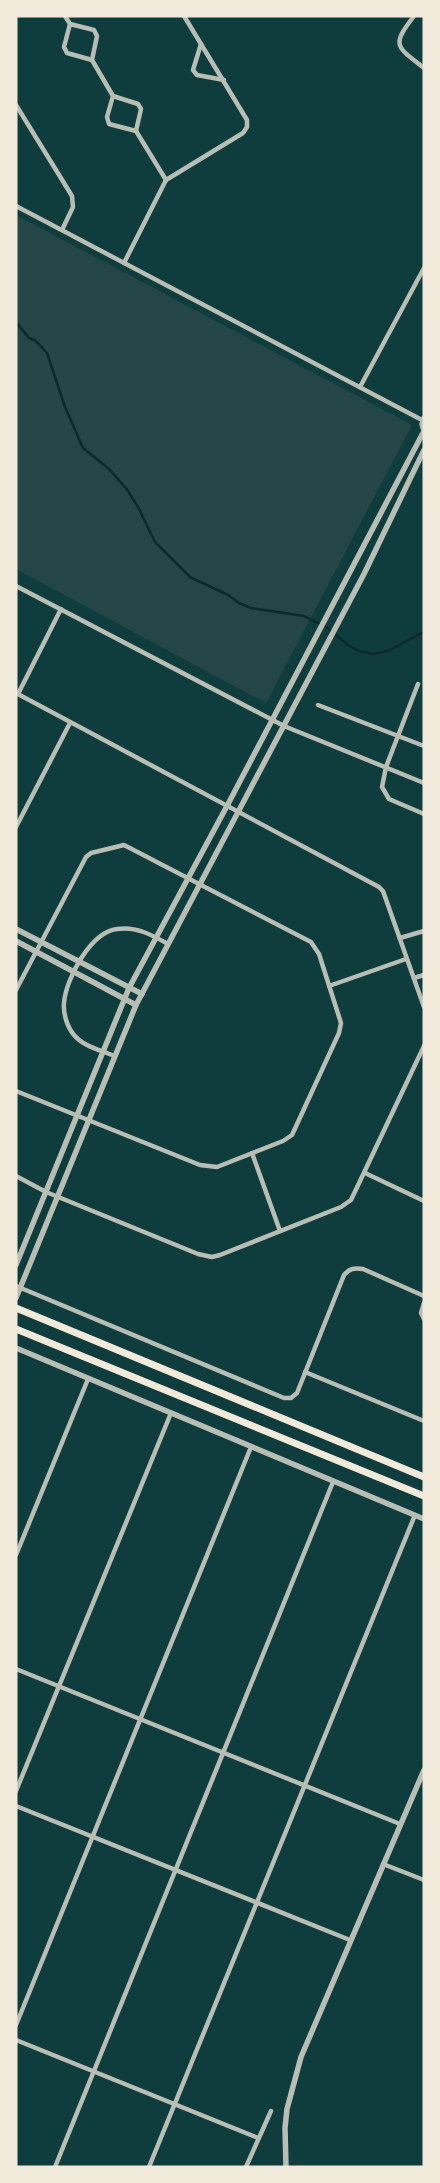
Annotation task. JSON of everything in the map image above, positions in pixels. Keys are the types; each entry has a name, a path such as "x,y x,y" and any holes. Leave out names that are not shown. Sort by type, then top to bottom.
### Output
{"main road":[{"path":"16,1308 424,1477"},
{"path":"16,1329 424,1496"}],"street":[{"path":"65,16 70,24 94,30 97,36 92,60 113,96 138,104 141,109 136,131"},
{"path":"124,263 166,180 243,133 248,127 247,120 224,80 184,16"},
{"path":"414,16 401,34 399,42 401,50 424,68"},
{"path":"70,24 64,48 67,53 92,60"},
{"path":"201,44 194,70 197,75 224,80"},
{"path":"113,96 107,117 109,124 136,131 166,180"},
{"path":"16,105 72,196 73,207 62,230"},
{"path":"16,206 360,387 423,418 424,431 129,988 16,1265"},
{"path":"360,387 424,268"},
{"path":"16,1298 18,1287 58,1197 136,1005 364,574 424,450"},
{"path":"351,568 364,574"},
{"path":"16,586 284,726 424,783"},
{"path":"61,610 17,693 379,887 383,892 424,1007"},
{"path":"418,684 382,781 384,793 397,804 424,814"},
{"path":"318,705 424,746"},
{"path":"16,827 70,723"},
{"path":"16,990 83,862 91,853 124,844 311,942 319,954 341,1023 339,1033 292,1135 283,1141 217,1167 209,1168 16,1090"},
{"path":"16,929 142,994"},
{"path":"114,1056 81,1042 73,1035 68,1025 64,1005 65,992 80,962 96,939 111,930 137,929 168,944"},
{"path":"400,938 424,930"},
{"path":"16,942 136,1005"},
{"path":"329,986 406,959"},
{"path":"414,978 424,975"},
{"path":"16,1176 46,1192 205,1256 220,1255 347,1203 354,1195 365,1173 424,1046"},
{"path":"417,1060 424,1063"},
{"path":"252,1153 280,1231"},
{"path":"365,1173 424,1201"},
{"path":"18,1287 284,1398 294,1396 344,1275 348,1270 363,1269 424,1296"},
{"path":"424,1303 421,1313 424,1319"},
{"path":"16,1348 333,1482 424,1518"},
{"path":"305,1372 424,1421"},
{"path":"16,1555 88,1379"},
{"path":"16,1791 171,1413"},
{"path":"16,2025 251,1447"},
{"path":"55,2167 333,1482"},
{"path":"149,2167 414,1515"},
{"path":"16,1669 400,1824"},
{"path":"286,2167 285,2128 291,2088 301,2057 424,1770"},
{"path":"16,1806 93,1835 350,1940"},
{"path":"383,1864 424,1880"},
{"path":"16,2040 258,2138"},
{"path":"246,2167 270,2111"}],"shaded area":[{"path":"16,215 412,425 266,703 16,569"}],"waterway":[{"path":"16,322 29,338 36,341 47,353 65,407 83,448 108,468 126,488 138,507 155,542 190,577 251,608 304,616 328,628 348,645 359,651 374,654 388,651 424,632"}]}
